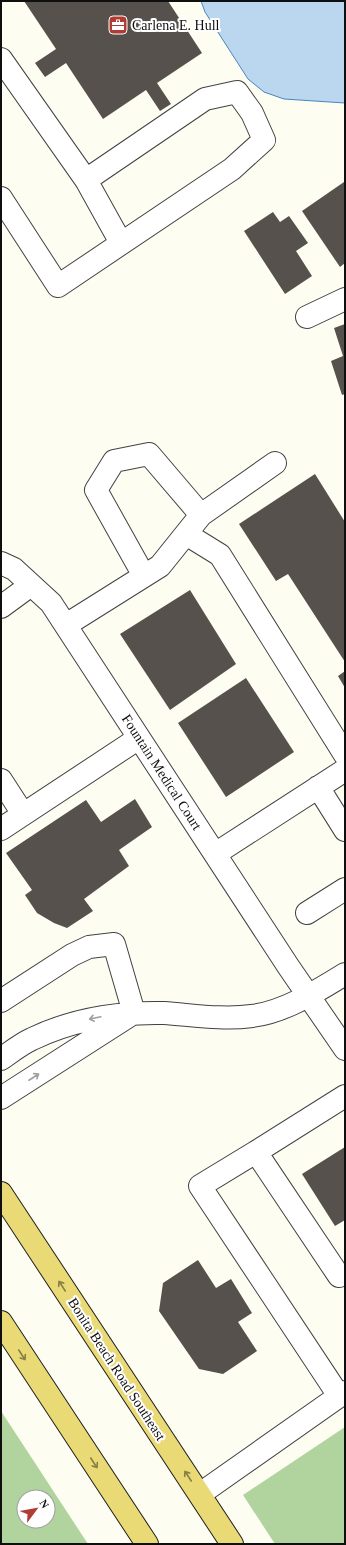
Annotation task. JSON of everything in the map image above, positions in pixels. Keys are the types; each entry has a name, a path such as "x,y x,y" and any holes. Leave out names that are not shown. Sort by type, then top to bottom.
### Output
{"main road":[{"name":"Bonita Beach Road Southeast","path":"1,1193 232,1544"},
{"path":"1,1322 147,1544"}],"street":[{"path":"1,59 86,180 121,243"},
{"path":"1,198 58,286 232,169 264,140 252,113 237,92 205,98 86,180"},
{"path":"308,316 345,299"},
{"path":"144,576 96,490 114,461 149,454 201,515"},
{"path":"66,625 160,566 201,515 275,463"},
{"path":"186,534 220,556 345,755"},
{"name":"Fountain Medical Court","path":"1,563 14,569 51,603 288,966 309,994 345,1049"},
{"path":"1,607 31,585"},
{"path":"1,829 139,738"},
{"path":"215,854 345,770"},
{"path":"1,780 23,814"},
{"path":"318,787 345,830"},
{"path":"307,913 345,889"},
{"path":"1,1001 72,955 89,947 114,944 134,1013"},
{"path":"1,1059 31,1039 77,1022 103,1016 134,1013 224,1017 252,1016 277,1010 345,974"},
{"path":"1,1098 134,1013"},
{"path":"200,1494 342,1394 200,1186 345,1096"},
{"path":"256,1152 343,1278"}],"green space":[{"path":"1,1411 52,1489 16,1489 16,1529 56,1529 56,1495 88,1544 1,1544"},
{"path":"345,1427 345,1544 275,1544 243,1495"}],"water":[{"path":"201,1 345,1 345,103 284,99 264,92 248,79 205,12"}],"building":[{"path":"24,1 168,1 202,53 157,83 171,104 160,111 146,90 103,119 66,63 45,77 35,63 56,49"},
{"path":"344,182 345,263 340,267 302,211"},
{"path":"273,212 280,222 289,216 308,243 296,251 312,276 285,294 244,231"},
{"path":"345,324 345,394 342,395 331,361 343,356 334,328"},
{"path":"315,474 345,522 345,662 288,574 276,581 239,524"},
{"path":"190,590 236,664 170,710 120,634"},
{"path":"345,671 345,688 338,676"},
{"path":"246,678 294,752 226,797 178,723"},
{"path":"135,799 152,827 119,850 129,866 84,899 93,911 67,928 54,923 37,913 25,895 32,890 6,853 86,800 101,822"},
{"path":"345,1147 345,1220 335,1226 302,1174"},
{"path":"198,1260 216,1288 231,1279 252,1313 238,1322 257,1351 223,1374 199,1369 159,1311 163,1283"}],"place":[{"name":"Carlena E. Hull","path":"118,25"}]}
